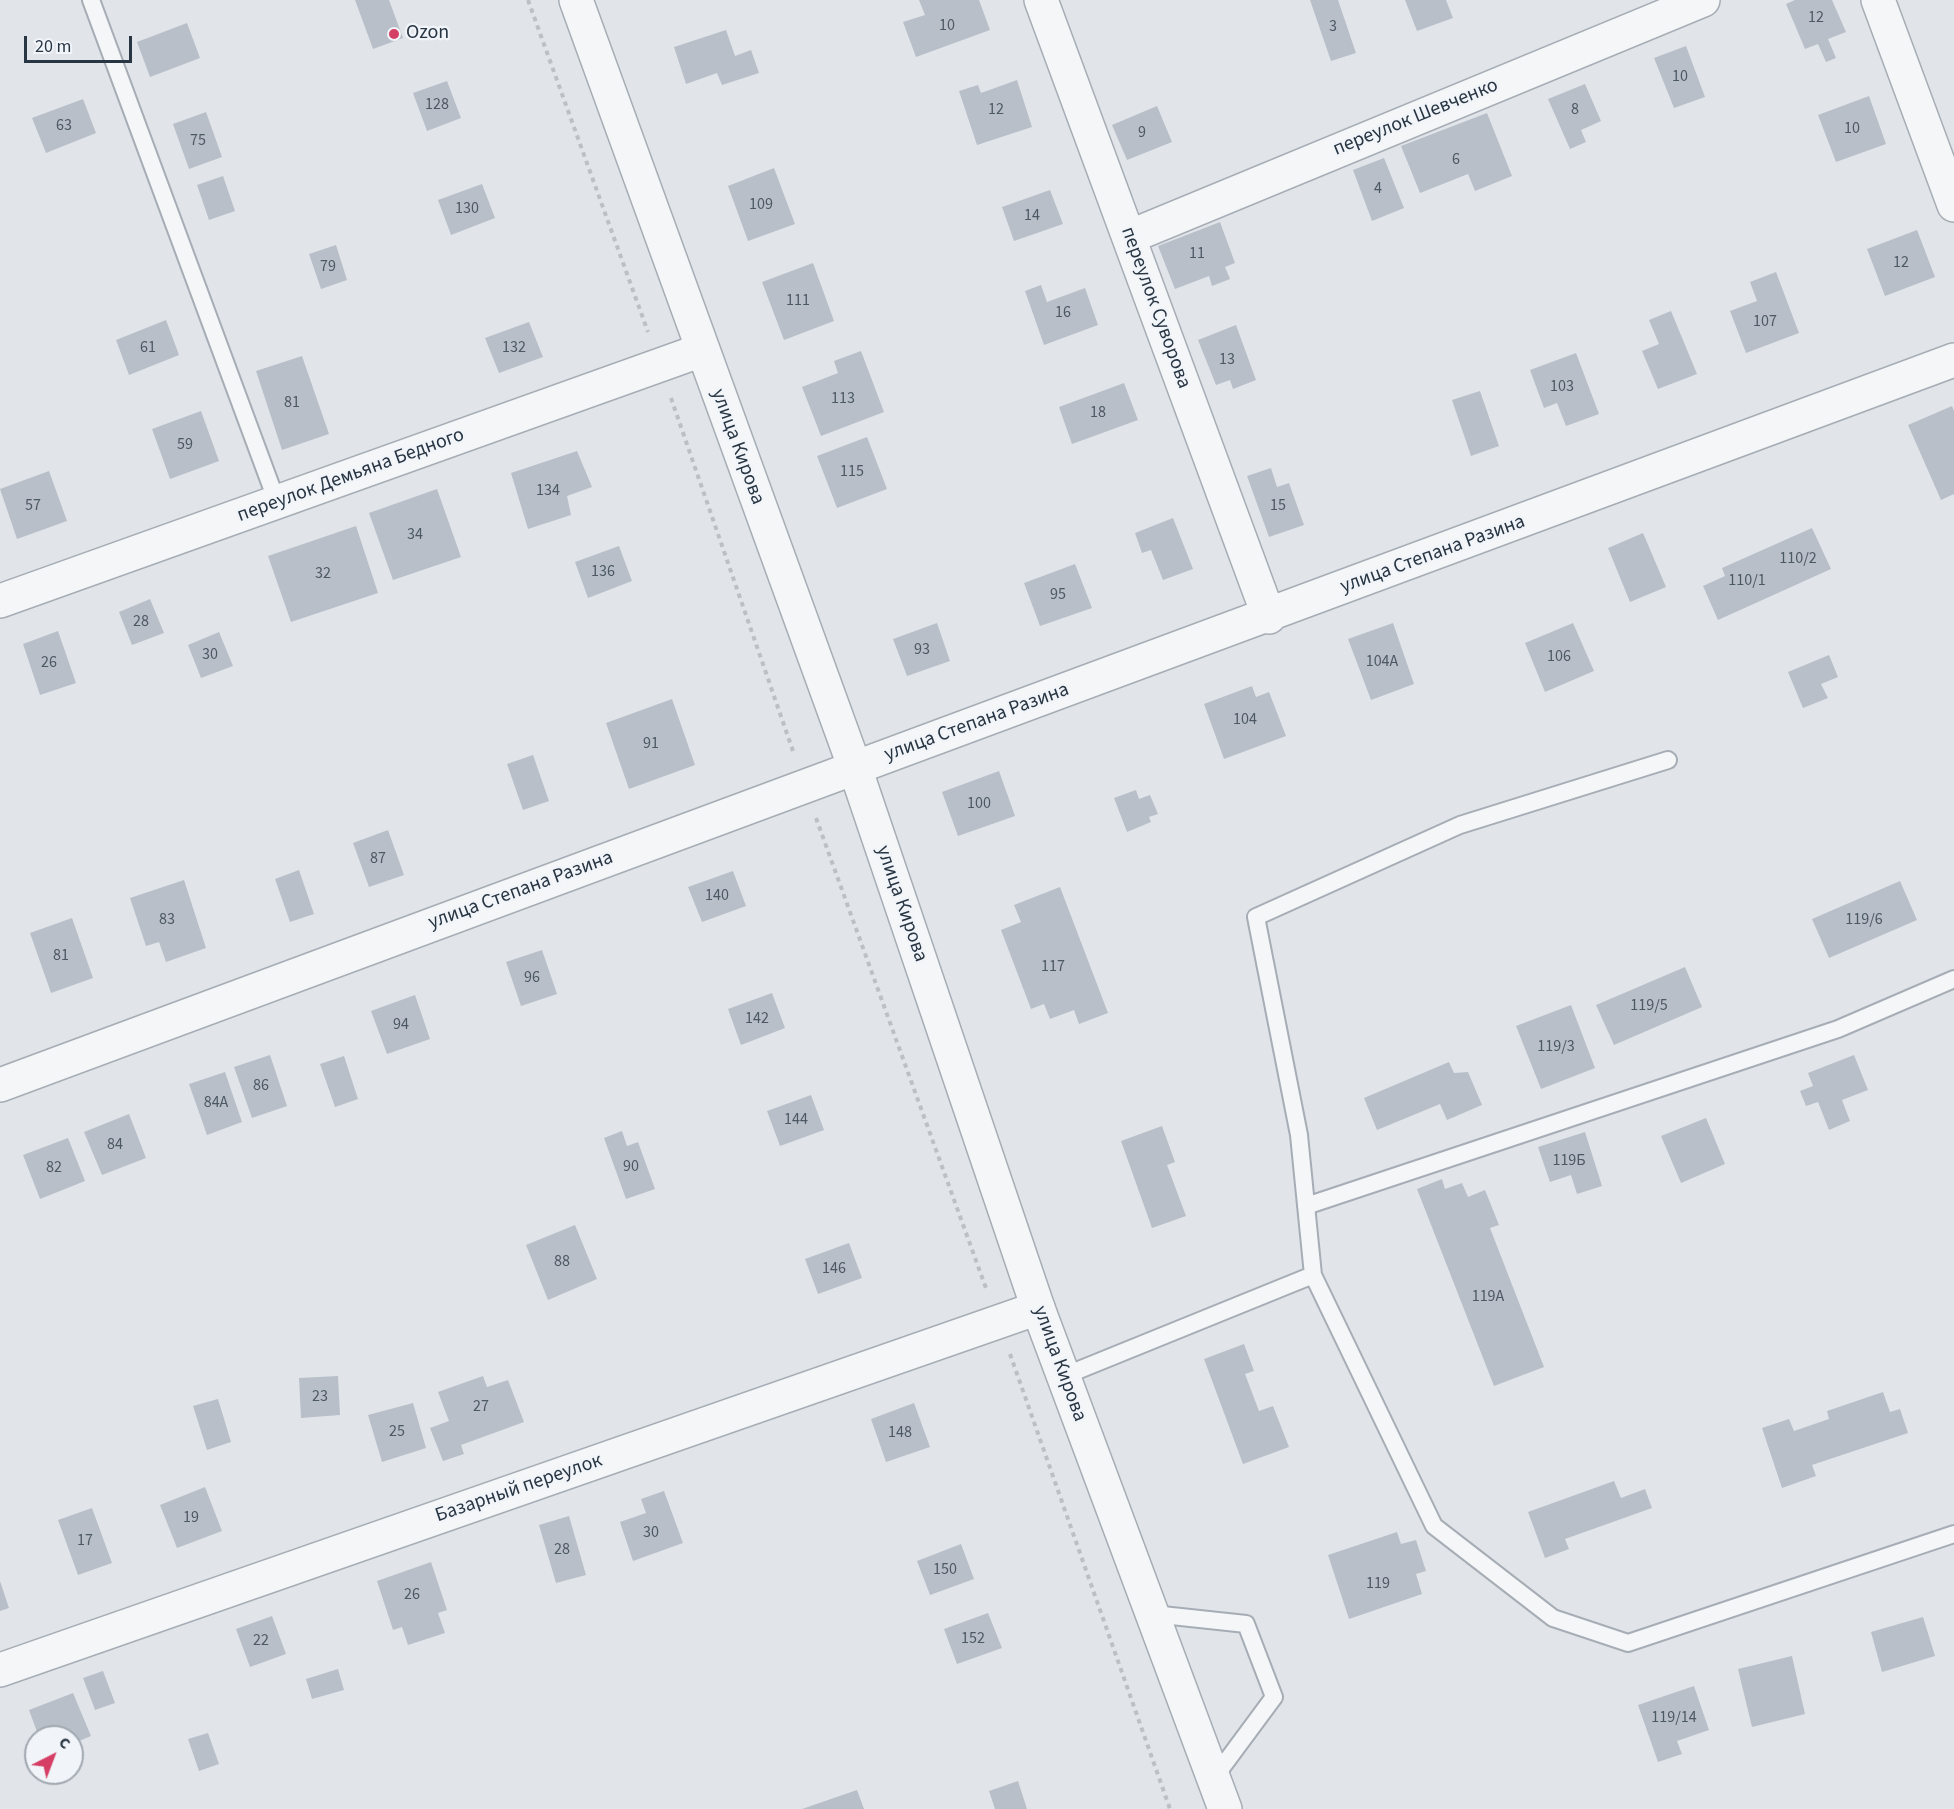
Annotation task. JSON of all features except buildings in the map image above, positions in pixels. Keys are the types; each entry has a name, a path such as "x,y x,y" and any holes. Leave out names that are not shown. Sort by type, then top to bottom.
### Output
{"street":[{"name":"улица Кирова","path":"576,0 855,768 1038,1308 1226,1809"},
{"name":"переулок Суворова","path":"1041,0 1269,616"},
{"name":"переулок Шевченко","path":"1129,237 1703,0"},
{"path":"1878,0 1954,205"},
{"name":"переулок Демьяна Бедного","path":"0,601 702,350"},
{"name":"улица Степана Разина","path":"0,1085 1954,360"},
{"name":"Базарный переулок","path":"0,1671 1038,1308"}],"lane":[{"path":"91,0 277,502"},
{"path":"1668,760 1460,825 1256,917 1299,1135 1313,1275 1434,1526 1553,1618 1628,1643 1954,1534"},
{"path":"1306,1206 1838,1029 1954,979"},
{"path":"1064,1376 1313,1275"},
{"path":"1153,1614 1246,1624 1274,1697 1214,1778"}],"path":[{"path":"528,0 660,366 805,786 1170,1809"}],"place":[{"name":"Ozon","path":"394,34"}]}
